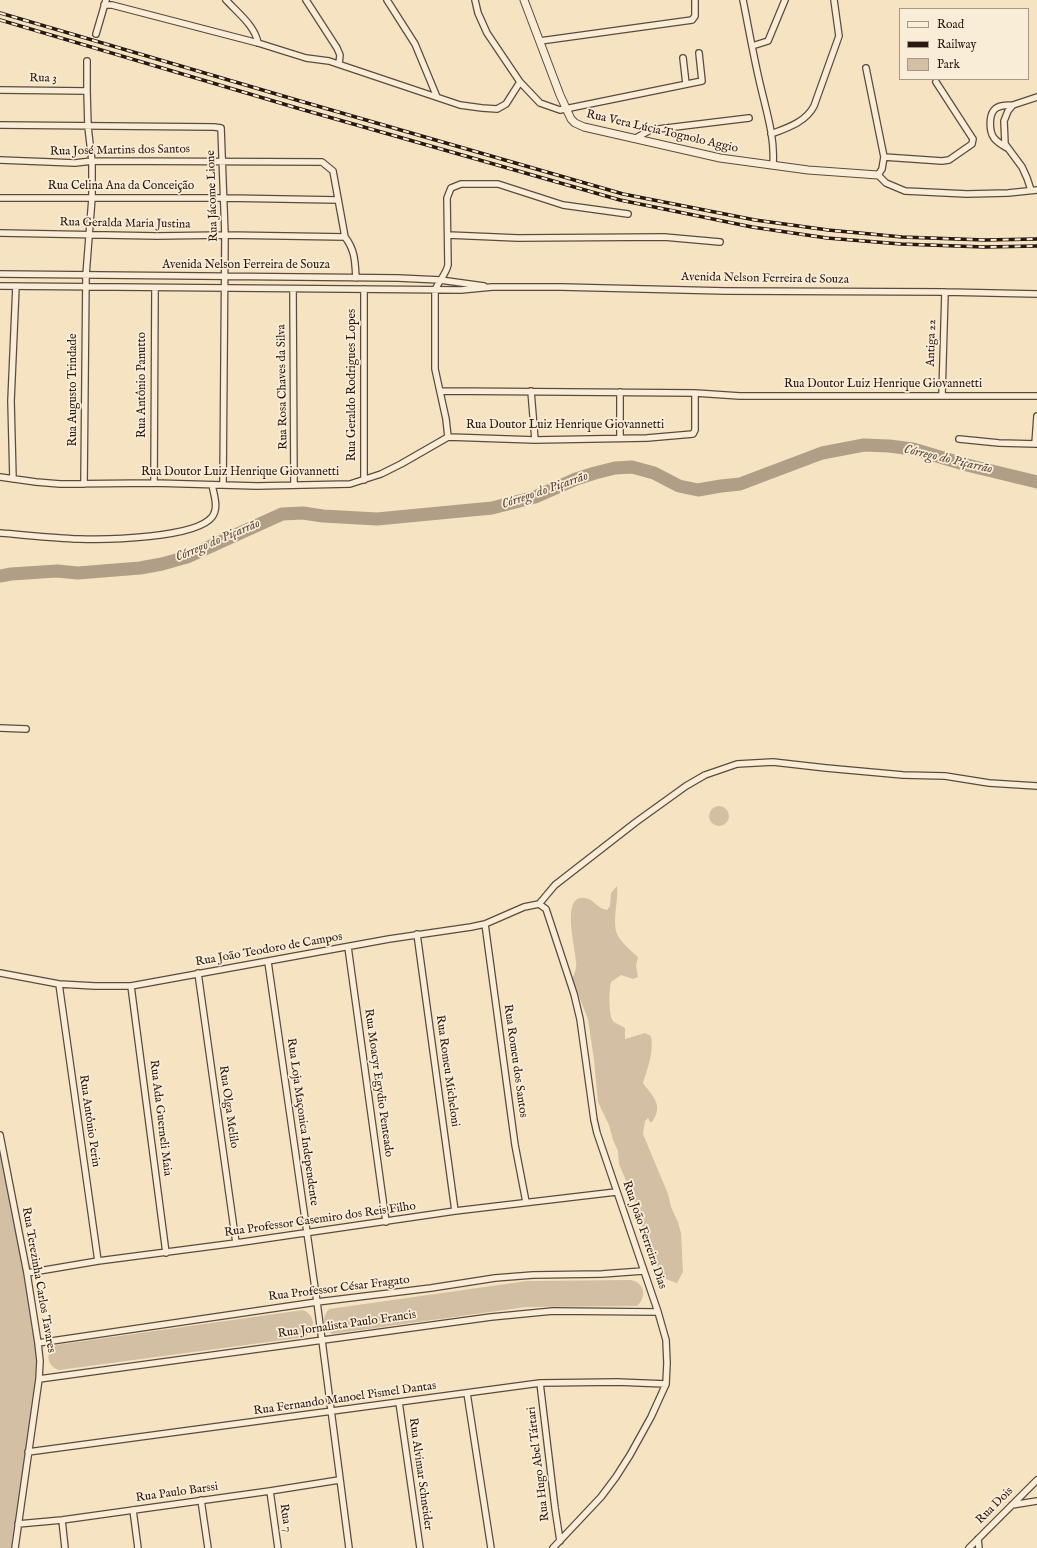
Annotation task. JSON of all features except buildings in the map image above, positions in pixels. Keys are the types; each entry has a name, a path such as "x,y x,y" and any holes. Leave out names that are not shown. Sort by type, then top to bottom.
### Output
{"street":[{"path":"226,0 253,30 257,36 258,43"},
{"path":"306,0 337,48 340,55 339,64"},
{"path":"387,0 415,44 437,98"},
{"path":"475,0 478,12 487,33 520,82 540,102 560,110 702,81 699,52"},
{"name":"Rua Vera Lúcia Tognolo Aggio","path":"524,0 566,109 571,119 575,123 584,127 720,158 773,164 808,170 878,175"},
{"path":"540,41 692,20 695,16 695,0"},
{"path":"743,0 774,149 773,164"},
{"path":"752,46 768,41 785,0"},
{"path":"771,134 806,118 814,106 839,36 834,0"},
{"path":"96,34 105,2 258,43 306,58 329,61 460,105 497,109 506,104 520,82"},
{"path":"683,58 686,84"},
{"name":"Rua Augusto Trindade","path":"84,484 86,275 92,198 92,161 88,127 87,61"},
{"path":"866,68 884,157 882,169 878,175 886,183 905,191 1008,194 1034,190 1022,167 1007,148 993,137 990,128 990,120 994,110 999,107 1013,105 1037,98"},
{"path":"884,157 934,162 949,160 972,144 973,139 936,82"},
{"name":"Rua 3","path":"0,90 87,90"},
{"path":"1007,148 1004,139 1004,120 1008,111 1013,105"},
{"path":"636,138 650,130 749,118"},
{"name":"Rua Jácome Lione","path":"0,125 221,128 226,235 223,485"},
{"name":"Rua José Martins dos Santos","path":"0,160 75,163 92,161 317,162 327,165 333,171 338,200"},
{"path":"448,437 448,429 441,391 435,369 436,290 448,265 447,198 451,188 461,184 498,184 563,205 628,214"},
{"name":"Rua Celina Ana da Conceição","path":"0,198 225,198 338,200"},
{"path":"338,200 345,237 351,245 354,257 356,278"},
{"name":"Rua Geralda Maria Justina","path":"0,233 345,237"},
{"path":"448,236 518,238 664,237 720,242"},
{"name":"Avenida Nelson Ferreira de Souza","path":"0,274 440,280 492,287"},
{"name":"Avenida Nelson Ferreira de Souza","path":"0,286 436,290 461,290 492,287 1037,294"},
{"path":"13,479 11,401 16,286"},
{"name":"Rua Antônio Panutto","path":"154,483 155,288"},
{"name":"Rua Rosa Chaves da Silva","path":"293,289 294,485"},
{"name":"Rua Geraldo Rodrigues Lopes","path":"364,289 364,480"},
{"name":"Antiga 22","path":"942,395 945,292"},
{"name":"Rua Doutor Luiz Henrique Giovannetti","path":"441,391 695,393 740,396 1037,396"},
{"path":"531,391 535,440"},
{"path":"620,392 620,438"},
{"name":"Rua Doutor Luiz Henrique Giovannetti","path":"0,477 52,484 350,484 364,480 401,464 448,437 535,440 620,438 693,434 695,430 695,393"},
{"path":"959,439 1036,444 1037,416"},
{"path":"0,533 80,539 111,539 176,533 195,528 207,522 212,517 216,510 212,485"},
{"path":"0,728 26,729"},
{"path":"539,904 555,885 636,822 686,786 705,775 737,764 773,762 903,775 945,776 989,783 1037,786"},
{"name":"Rua João Teodoro de Campos","path":"0,973 60,984 131,986 417,934 485,924 524,907 539,904"},
{"name":"Rua João Ferreira Dias","path":"539,904 546,909 575,1000 580,1018 594,1120 616,1192 658,1312 666,1340 667,1363 666,1384 651,1417 616,1477 601,1496 553,1548"},
{"name":"Rua Romeu dos Santos","path":"485,924 515,1145 526,1202"},
{"name":"Rua Romeu Micheloni","path":"417,934 455,1211"},
{"name":"Rua Moacyr Egydio Penteado","path":"348,947 386,1222"},
{"name":"Rua Loja Maçonica Independente","path":"268,962 317,1302 348,1548"},
{"name":"Rua Olga Melilo","path":"198,973 236,1243"},
{"name":"Rua Antônio Perin","path":"60,984 98,1261"},
{"name":"Rua Ada Guerneli Maia","path":"131,986 166,1253"},
{"name":"Rua Terezinha Carlos Tavares","path":"0,1135 27,1273 40,1361 39,1379 15,1548"},
{"name":"Rua Professor Casemiro dos Reis Filho","path":"27,1273 98,1261 166,1253 455,1211 616,1192"},
{"name":"Rua Professor César Fragato","path":"38,1343 317,1302 431,1288 496,1278 533,1275 602,1274 643,1270"},
{"name":"Rua Jornalista Paulo Francis","path":"39,1379 477,1318 553,1311 658,1312"},
{"name":"Rua Fernando Manoel Pismel Dantas","path":"28,1452 540,1383 617,1382 666,1384"},
{"name":"Rua Hugo Abel Tártari","path":"540,1383 560,1542"},
{"path":"467,1393 491,1548"},
{"name":"Rua Alvimar Schneider","path":"399,1402 420,1548"},
{"name":"Rua Paulo Barssi","path":"18,1524 62,1520 339,1480"},
{"name":"Rua Dois","path":"969,1548 1037,1480"},
{"name":"Rua 7","path":"270,1491 278,1548"},
{"path":"201,1500 208,1548"},
{"path":"1012,1505 1037,1501"},
{"path":"133,1510 138,1548"},
{"path":"62,1520 66,1548"},
{"path":"978,1539 979,1548"}],"green space":[{"path":"719,806 726,809 729,816 726,823 719,826 712,823 709,816 712,809"},
{"path":"617,886 615,918 616,930 622,942 638,957 636,966 638,977 633,979 621,975 611,982 609,997 610,1009 614,1022 625,1028 625,1039 645,1033 651,1036 651,1054 643,1083 656,1101 657,1111 652,1122 650,1122 648,1118 645,1121 643,1134 668,1194 671,1207 681,1233 683,1272 677,1283 666,1279 659,1269 644,1235 639,1211 619,1164 618,1151 609,1125 598,1102 588,1019 572,979 576,966 571,923 573,904 577,899 585,898 607,910 610,906 611,893"},
{"path":"0,1135 25,1251 31,1268 32,1275 30,1278 40,1361 15,1548 0,1548"},
{"path":"631,1280 639,1284 643,1291 642,1299 637,1306 526,1307 332,1334 329,1332 324,1323 326,1312 329,1309 527,1281"},
{"path":"303,1310 310,1315 313,1322 313,1326 309,1334 305,1337 59,1370 49,1362 48,1359 50,1351 56,1345"}],"waterway":[{"name":"Córrego do Piçarrão","path":"0,576 57,571 78,573 140,568 162,564 187,557 282,514 303,513 323,516 377,519 492,508 535,497 576,479 615,468 632,467 654,473 679,486 698,490 740,484 822,453 864,445 913,449 967,465 1037,482"}],"railway":[{"path":"0,13 623,194 755,220 828,230 902,237 985,240 1037,239"},
{"path":"0,20 297,108 620,200 752,227 827,238 901,244 984,247 1037,246"}]}
